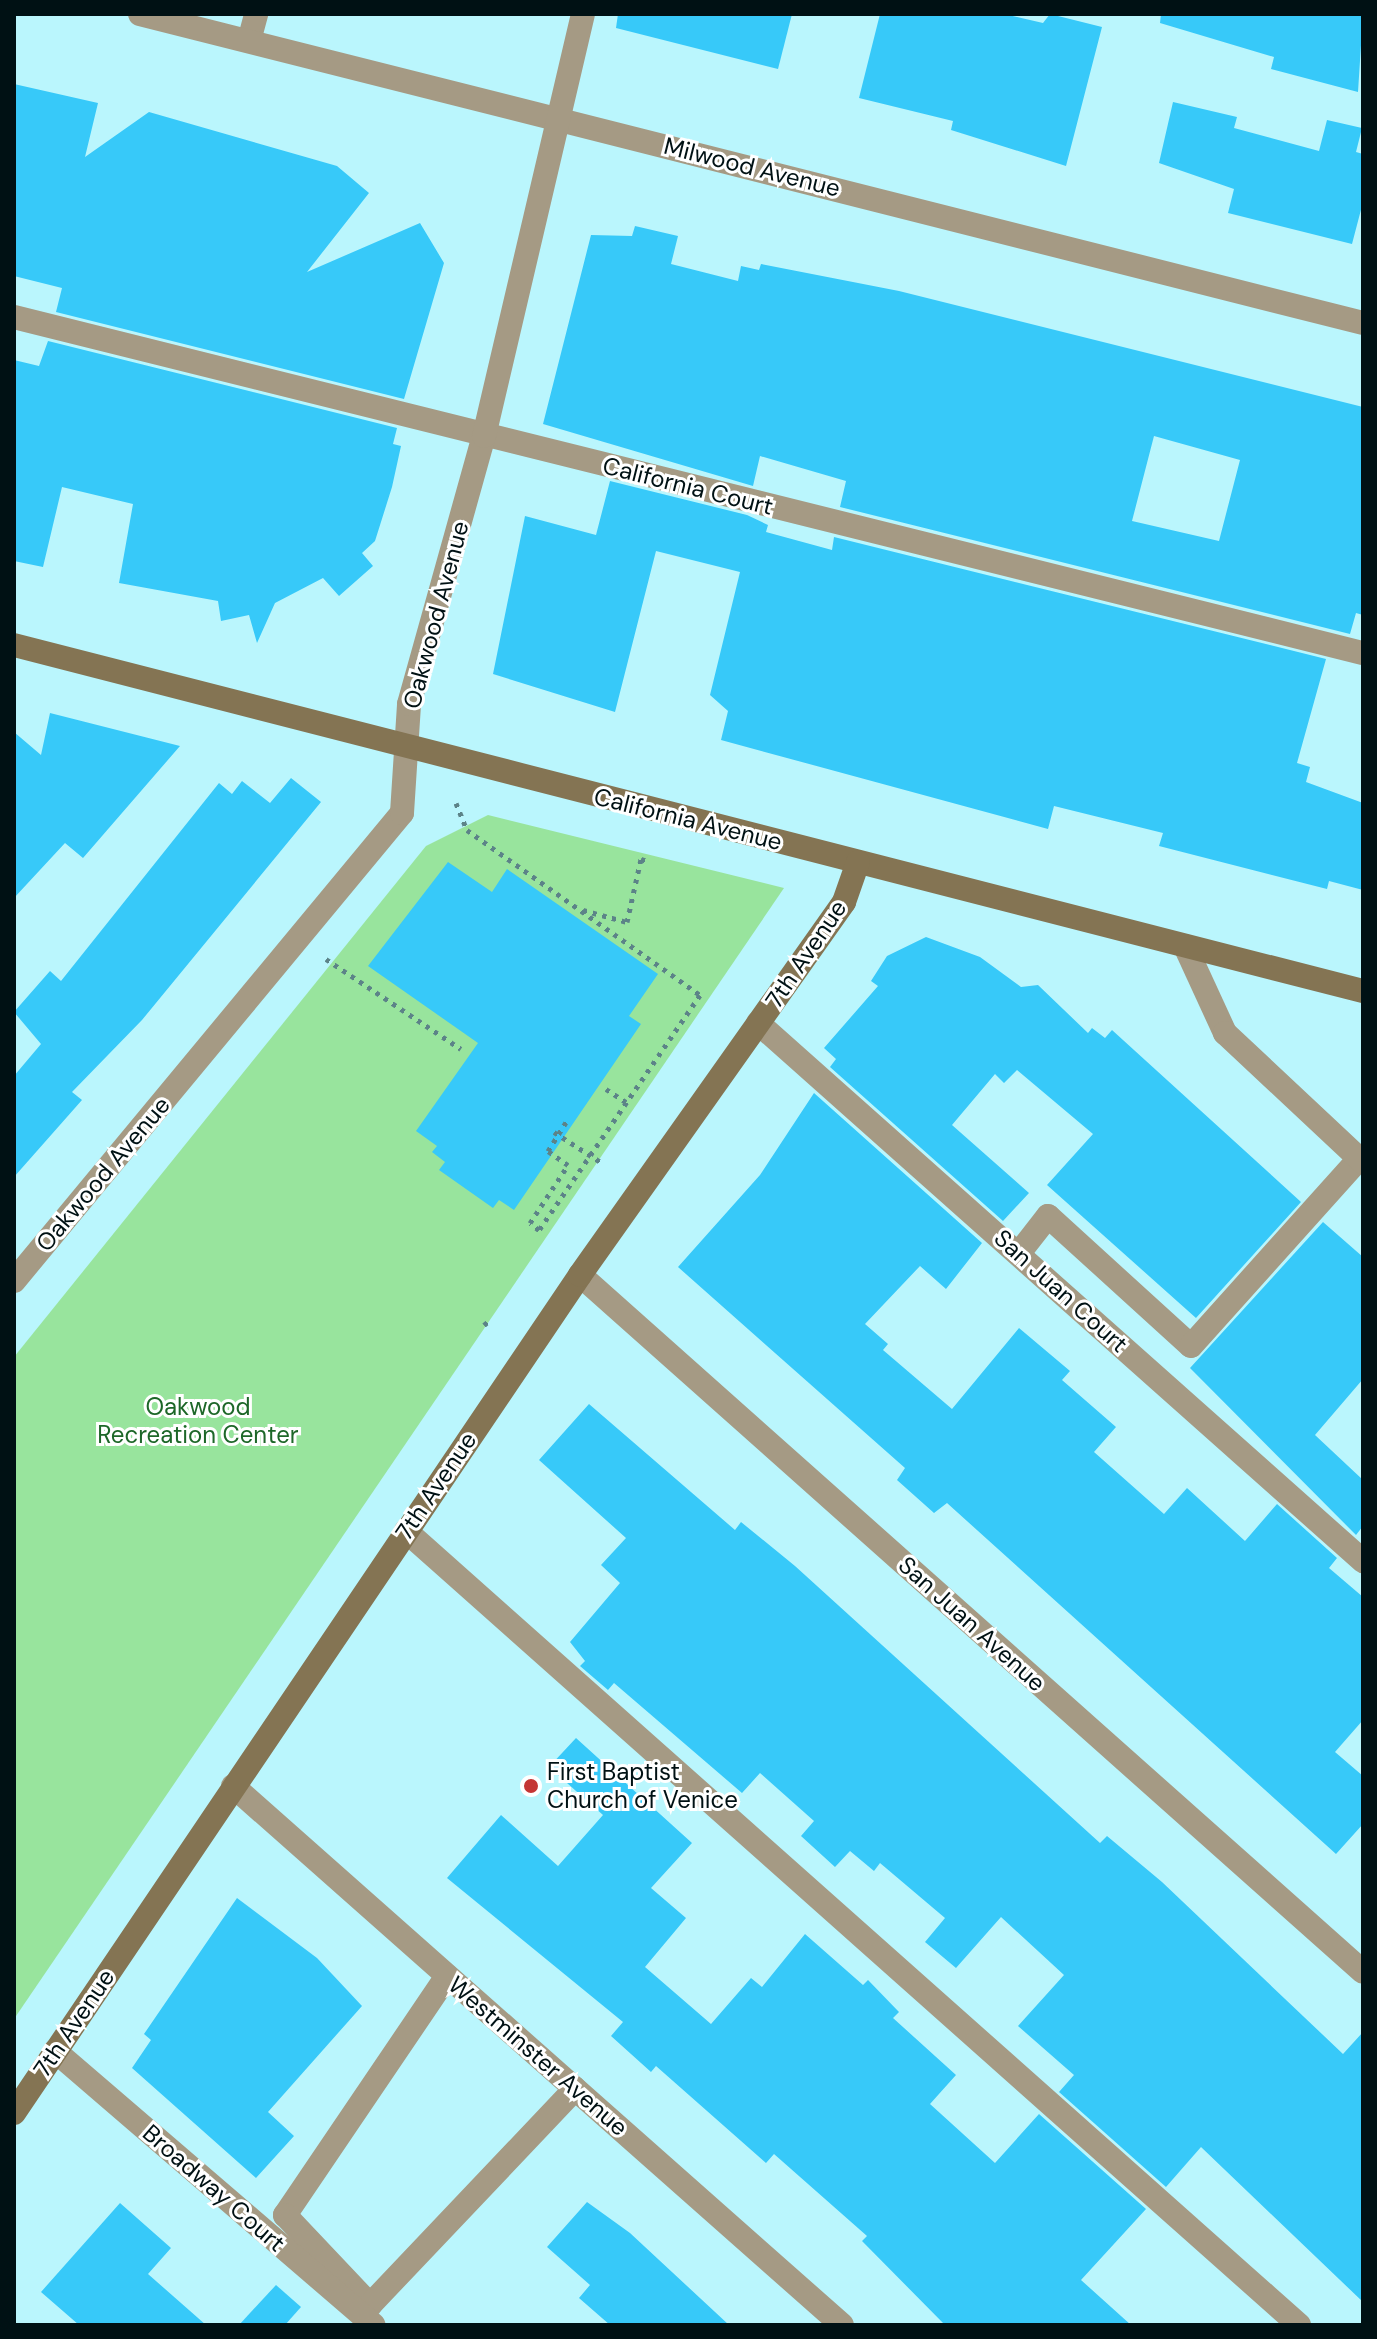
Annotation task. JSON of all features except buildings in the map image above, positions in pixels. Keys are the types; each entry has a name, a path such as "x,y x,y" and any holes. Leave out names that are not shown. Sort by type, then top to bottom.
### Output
{"street":[{"name":"Milwood Avenue","path":"140,14 1363,323"},
{"path":"249,41 256,14"},
{"name":"Oakwood Avenue","path":"14,1281 402,813 409,704 484,436 583,14"},
{"name":"California Court","path":"14,317 1363,653"},
{"name":"California Avenue","path":"14,645 1363,991"},
{"name":"7th Avenue","path":"14,2113 580,1275 844,902 858,862"},
{"path":"1019,1253 1048,1216 1191,1346 1361,1161 1225,1033 1185,946"},
{"name":"San Juan Court","path":"758,1023 1363,1561"},
{"name":"San Juan Avenue","path":"580,1275 1363,1972"},
{"path":"406,1531 1299,2325"},
{"name":"Westminster Avenue","path":"233,1786 842,2325"},
{"path":"447,1976 285,2215 370,2305 575,2089"},
{"name":"Broadway Court","path":"55,2051 373,2325"}],"path":[{"path":"456,803 467,830 700,995 539,1230 530,1223 568,1165 548,1151 556,1133 569,1118"},
{"path":"579,909 627,922 641,859 650,862"},
{"path":"326,959 461,1049"},
{"path":"606,1089 626,1102"},
{"path":"556,1133 602,1163"},
{"path":"484,1325 490,1320"}],"green space":[{"name":"Oakwood Recreation Center","path":"488,815 784,888 14,2019 14,1357 426,846"}],"place":[{"name":"First Baptist Church of Venice","path":"531,1786"}]}
